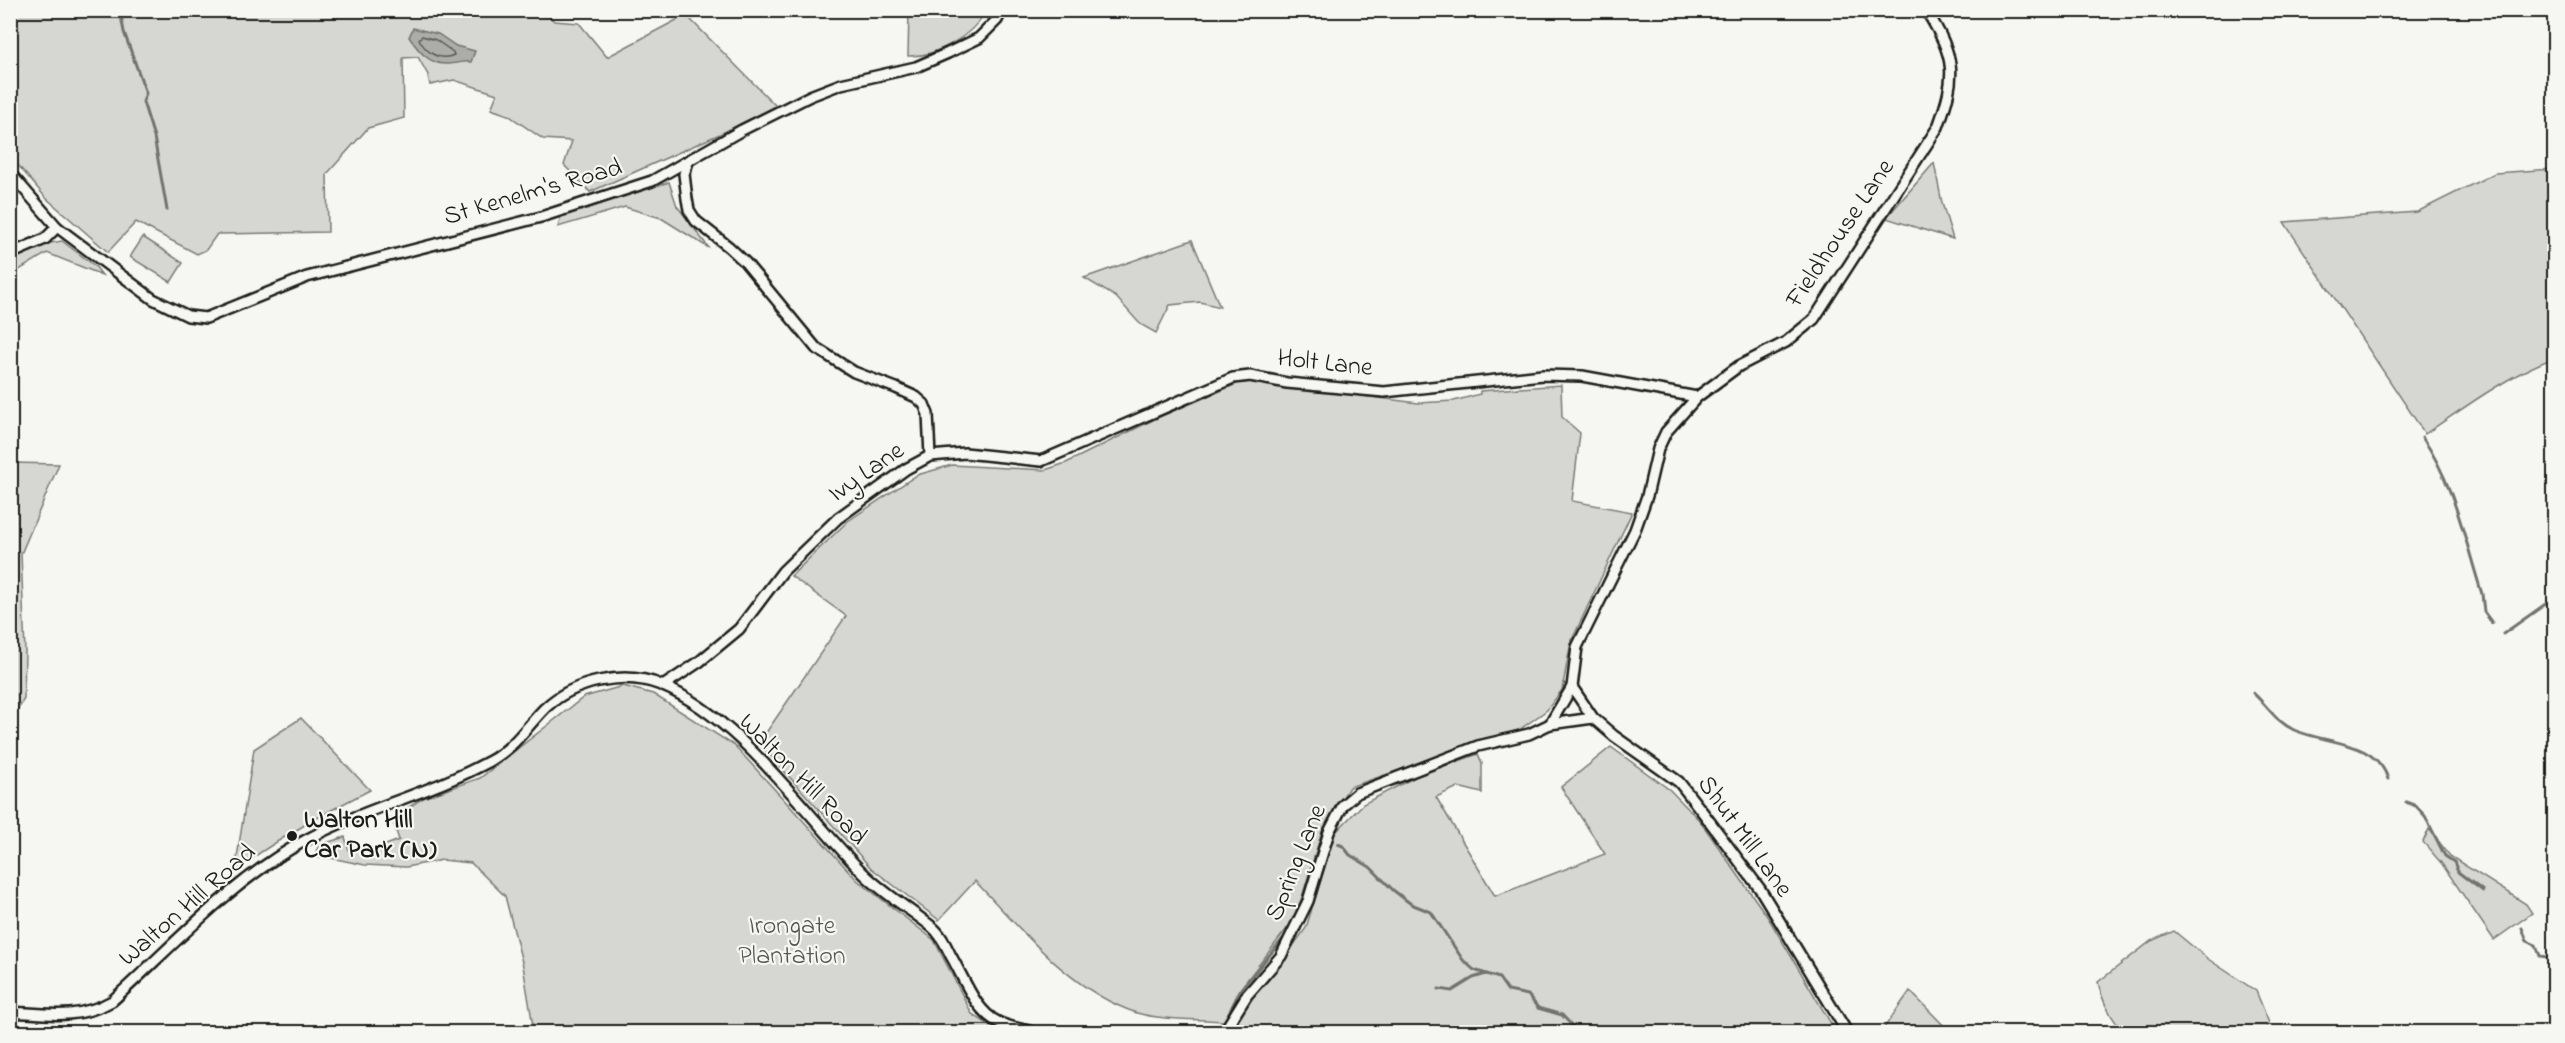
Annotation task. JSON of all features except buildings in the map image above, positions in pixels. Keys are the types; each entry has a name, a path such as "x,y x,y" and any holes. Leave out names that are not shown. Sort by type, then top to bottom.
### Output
{"street":[{"name":"St Kenelm's Road","path":"10,173 67,236 153,299 188,316 207,318 307,277 541,217 652,181 742,130 810,96 841,84 916,67 980,38 997,20 1002,10"},
{"name":"Fieldhouse Lane","path":"1574,691 1577,647 1635,530 1647,496 1658,449 1674,421 1696,397 1739,366 1786,342 1814,318 1938,127 1951,93 1950,60 1943,37 1926,10"},
{"name":"Ivy Lane","path":"663,686 699,662 739,629 783,571 838,518 906,469 930,456 928,414 924,404 916,397 854,372 816,348 745,262 696,221 687,199 684,174 688,162"},
{"path":"10,254 45,239 57,227"},
{"name":"Holt Lane","path":"930,456 965,453 1041,461 1233,378 1250,376 1384,392 1531,375 1582,376 1696,397"},
{"name":"Walton Hill Road","path":"10,1012 72,1015 96,1010 112,1001 234,889 269,861 309,838 412,796 493,759 527,731 544,709 559,697 576,689 618,678 634,678 663,686 703,711 739,739 866,876 937,930 982,1010 998,1022 1032,1032"},
{"path":"1550,724 1574,691"},
{"name":"Shut Mill Lane","path":"1574,691 1593,718 1614,736 1679,782 1760,889 1847,1032"},
{"name":"Spring Lane","path":"1224,1032 1247,995 1281,956 1308,901 1329,832 1343,805 1367,789 1478,746 1529,734 1550,724 1593,718"}],"green space":[{"path":"909,10 986,11 972,29 953,43 930,53 908,56"},
{"path":"10,11 544,11 554,21 579,23 607,57 686,15 776,106 722,133 590,192 564,165 572,141 543,139 508,115 491,109 497,94 454,80 430,85 428,75 418,57 403,58 404,118 368,128 327,174 328,232 217,234 206,250 197,254 136,222 108,252 46,198 11,157"},
{"path":"1934,163 1942,203 1953,239 1886,218"},
{"path":"2554,169 2554,358 2504,382 2425,434 2284,222 2417,212 2495,173"},
{"path":"669,182 677,206 709,248 661,218 625,207 558,227 561,216"},
{"path":"143,237 183,263 171,282 130,257"},
{"path":"1192,240 1220,307 1200,302 1170,305 1156,333 1140,324 1116,297 1084,278"},
{"path":"62,241 95,266 102,275 47,253 11,275 11,259 45,244"},
{"path":"1253,382 1418,403 1454,401 1480,394 1480,391 1561,385 1562,417 1580,433 1572,501 1632,512 1571,642 1562,690 1547,710 1519,730 1349,787 1322,831 1296,917 1240,989 1224,1021 1146,1015 1113,1003 1090,990 1069,974 1048,957 975,881 939,920 871,868 759,743 846,616 791,576 848,521 917,475 952,465 1045,470 1066,463 1157,418 1239,383"},
{"path":"11,463 59,464 21,554 25,651 24,699 11,720"},
{"name":"Irongate Plantation","path":"623,686 653,694 735,746 857,880 934,940 972,1014 1000,1032 534,1032 523,966 505,896 471,863 442,860 406,867 365,865 331,858 313,858 319,845 345,837 349,851 373,850 399,840 392,818 423,798 480,778 584,697"},
{"path":"301,718 370,790 301,827 235,870 254,749"},
{"path":"1611,747 1670,790 1700,821 1769,919 1836,1032 1231,1032 1249,1001 1270,978 1306,928 1335,833 1363,804 1417,776 1478,754 1482,763 1482,793 1458,787 1436,797 1495,896 1605,854 1561,787"},
{"path":"2429,829 2450,856 2526,904 2532,913 2494,940 2442,864 2423,842"},
{"path":"2174,931 2208,959 2256,991 2269,1023 2264,1032 2124,1032 2107,1009 2098,982 2151,941"},
{"path":"1910,991 1950,1032 1881,1032"}],"water":[{"path":"413,28 438,34 456,46 475,51 471,62 441,64 429,59 420,52 409,37"}],"waterway":[{"path":"120,10 124,32 146,93 143,102 154,137 167,210"},
{"path":"2422,437 2451,493 2482,594 2484,612 2492,623"},
{"path":"2503,634 2554,598"},
{"path":"2253,693 2288,727 2307,735 2348,745 2373,757 2382,766 2388,779"},
{"path":"2406,802 2416,806 2425,816 2445,856 2454,862 2458,872 2483,891"},
{"path":"1338,844 1343,846 1350,855 1370,867 1411,904 1431,912 1463,960 1474,970 1499,978 1508,991 1528,995 1538,1008 1562,1015 1578,1032"},
{"path":"1225,1021 1242,988 1287,934 1302,900"},
{"path":"2522,928 2527,941 2536,945 2540,956 2547,957 2554,966"},
{"path":"1439,989 1452,991 1473,978 1486,974"}],"place":[{"name":"Walton Hill Car Park (N)","path":"292,836"}]}
